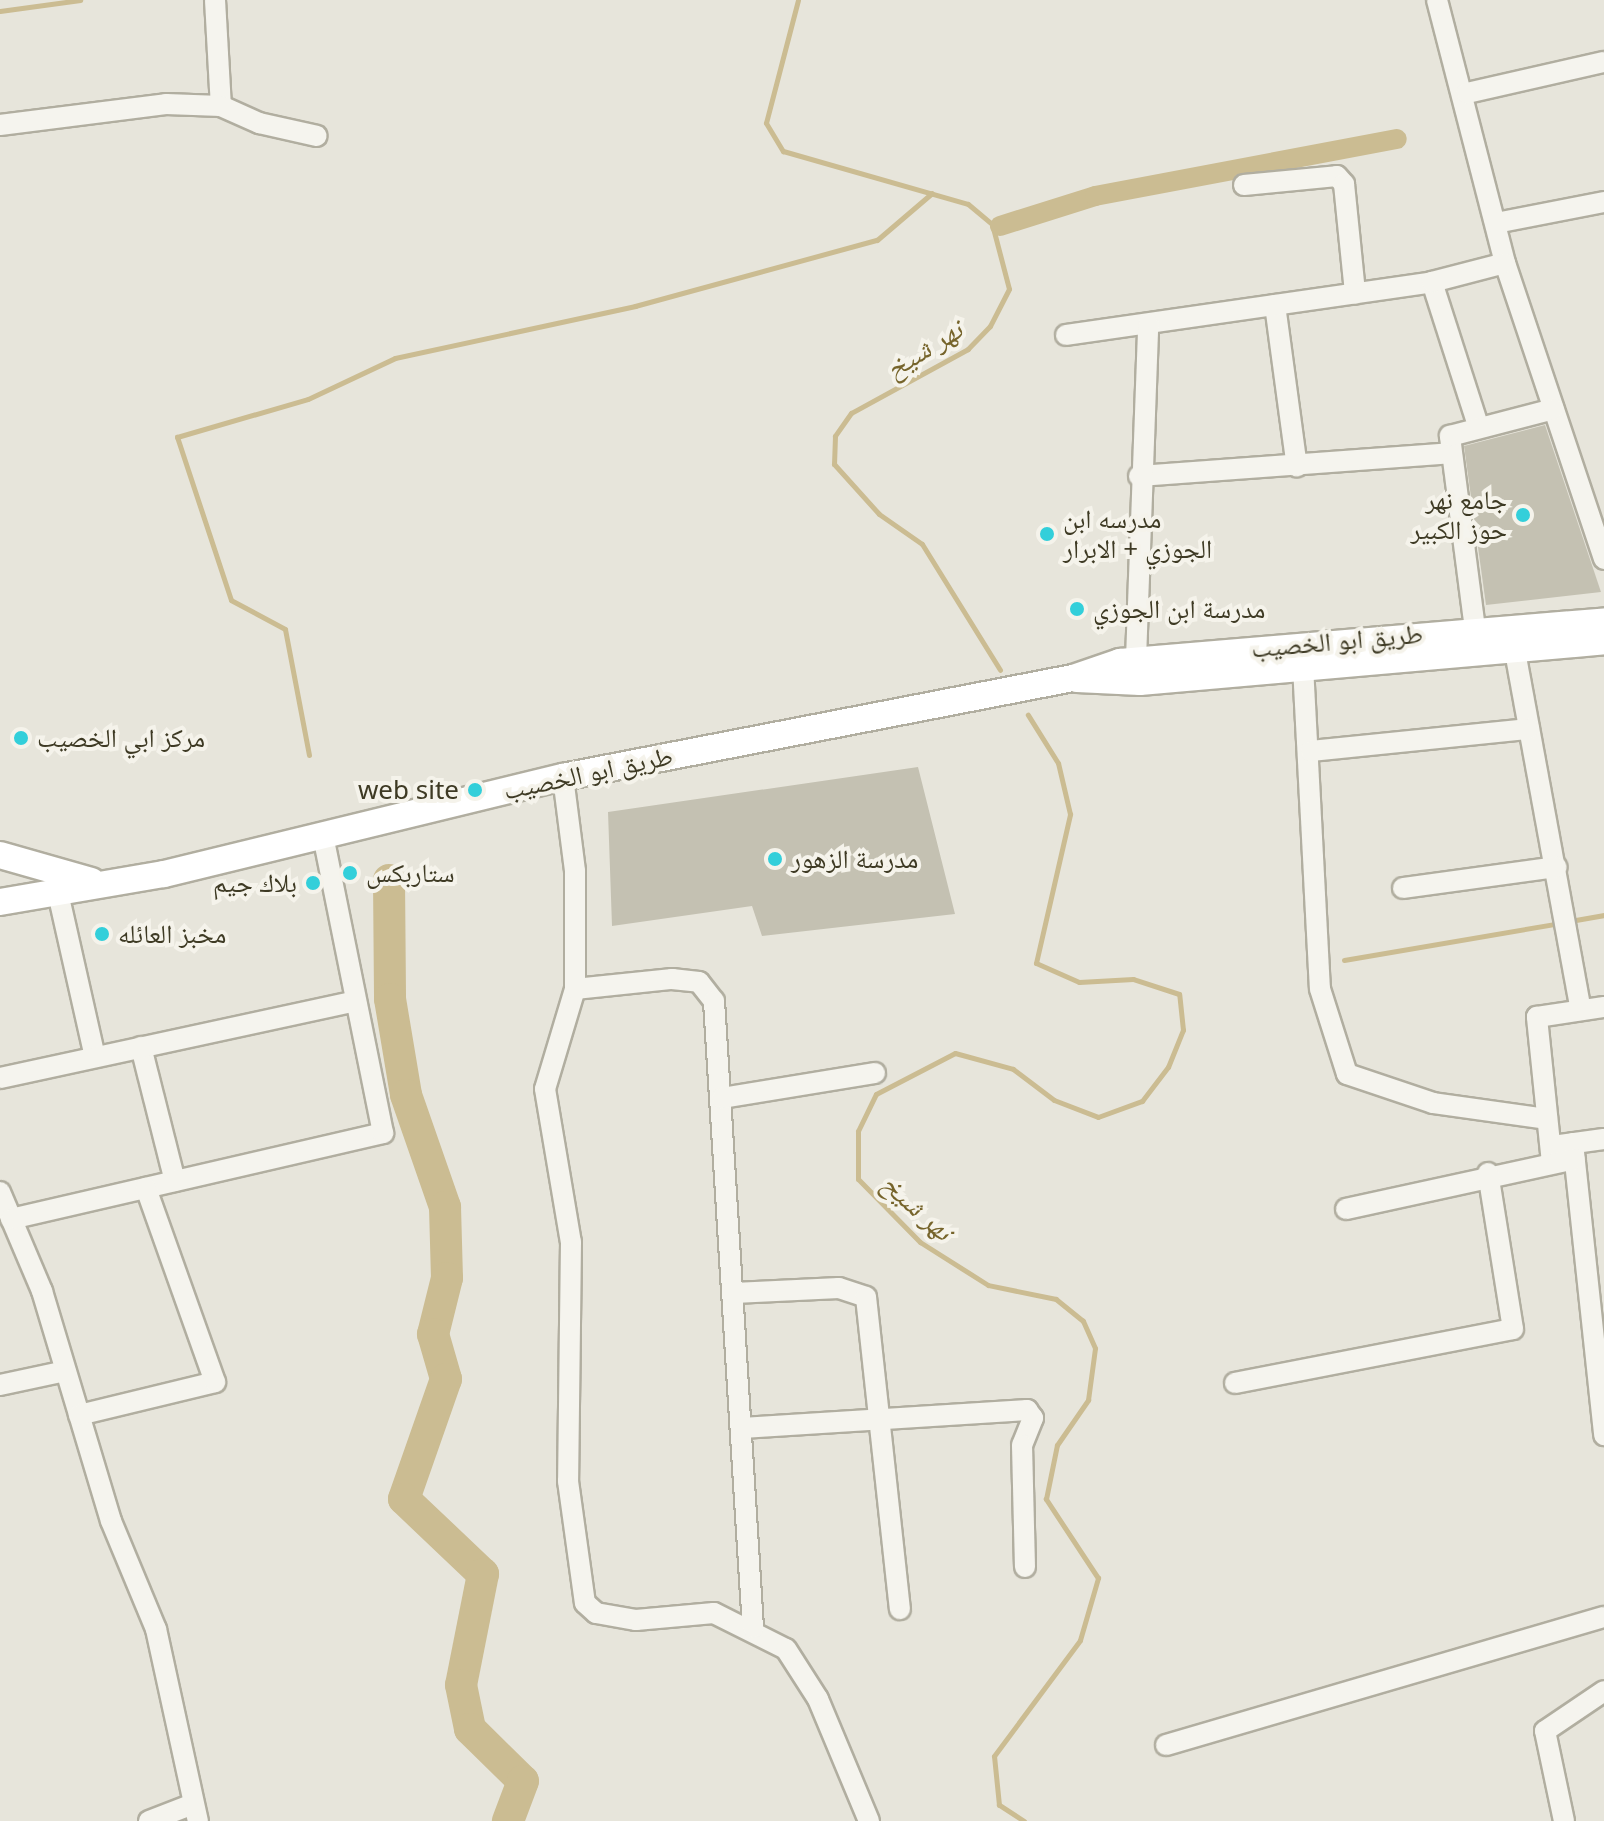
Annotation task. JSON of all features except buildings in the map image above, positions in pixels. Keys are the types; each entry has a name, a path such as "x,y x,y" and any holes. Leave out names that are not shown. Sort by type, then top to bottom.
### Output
{"main road":[{"name":"طريق ابو الخصيب","path":"0,902 107,885 563,777 1073,678 1136,659 1475,629 1604,621"},
{"name":"طريق ابو الخصيب","path":"1073,678 1140,682 1514,646 1604,641"},
{"name":"طريق ابو الخصيب","path":"0,855 107,885"}],"street":[{"path":"215,0 221,106"},
{"path":"1437,0 1467,93 1505,263 1604,559"},
{"path":"1467,93 1604,62"},
{"path":"0,125 166,104 221,106 317,136"},
{"path":"1244,185 1337,176 1344,184 1355,293"},
{"path":"1496,223 1604,202"},
{"path":"1066,335 1432,282 1505,263"},
{"path":"1432,282 1478,425"},
{"path":"1275,305 1297,467"},
{"path":"1136,659 1139,476 1148,324"},
{"path":"1475,629 1450,436 1478,425 1554,409"},
{"path":"1139,476 1297,467 1450,453"},
{"path":"1514,646 1574,945 1581,1010"},
{"path":"1303,666 1311,751 1320,989 1347,1074 1433,1103 1547,1119"},
{"path":"1311,751 1529,729"},
{"path":"563,777 575,871 575,989 545,1089 571,1242 568,1481 585,1603 596,1613 636,1620 714,1613 753,1628 786,1649 818,1699 869,1821"},
{"path":"11,1219 383,1133 323,836"},
{"path":"1403,888 1557,867"},
{"path":"58,893 95,1057"},
{"path":"575,989 699,982 714,1001 753,1628"},
{"path":"0,1078 356,1001"},
{"path":"1552,1155 1537,1017 1604,1007"},
{"path":"141,1047 175,1181"},
{"path":"722,1098 875,1073"},
{"path":"1346,1209 1574,1151 1604,1139"},
{"path":"1574,1151 1604,1435"},
{"path":"1235,1383 1513,1329 1488,1173"},
{"path":"79,1415 215,1382 146,1188"},
{"path":"0,1192 66,1371 111,1521 156,1629 196,1813 149,1821"},
{"path":"734,1293 839,1288 866,1297 882,1419 900,1609"},
{"path":"0,1385 66,1371"},
{"path":"742,1428 1027,1410 1033,1418 1022,1445 1025,1567"},
{"path":"1166,1745 1604,1617"},
{"path":"1564,1821 1545,1731 1604,1691"}],"waterway":[{"path":"0,11 80,0"},
{"name":"نهر شيخ","path":"798,0 766,123 783,151 968,204 992,224 1009,289 990,326 968,349 851,413 835,436 834,464 879,514 922,544 1000,670"},
{"path":"1000,226 1095,196 1397,139"},
{"path":"309,755 285,629 231,600 177,437 308,399 395,358 635,306 877,240 932,193"},
{"name":"نهر شيخ","path":"1024,1821 999,1805 994,1756 1080,1640 1098,1578 1046,1499 1057,1445 1088,1400 1095,1348 1083,1321 1056,1299 988,1285 920,1242 858,1179 858,1131 876,1094 955,1053 1013,1069 1054,1100 1098,1117 1142,1101 1168,1067 1183,1030 1179,994 1133,979 1079,982 1036,963 1070,814 1058,763 1028,715"},
{"path":"389,880 390,999 406,1095 445,1207 447,1278 433,1334 446,1379 404,1499 483,1574 461,1685 470,1729 523,1781 508,1821"},
{"path":"1570,921 1604,915"},
{"path":"1344,960 1560,923"}],"place":[{"name":"جامع نهر حوز الكبير","path":"1523,515"},
{"name":"مدرسه ابن الجوزي + الابرار","path":"1047,534"},
{"name":"مدرسة ابن الجوزي","path":"1077,609"},
{"name":"مركز ابي الخصيب","path":"21,738"},
{"name":"web site","path":"475,790"},
{"name":"مدرسة الزهور","path":"775,859"},
{"name":"ستاربكس","path":"350,873"},
{"name":"بلاك جيم","path":"313,883"},
{"name":"مخبز العائله","path":"102,934"}]}
